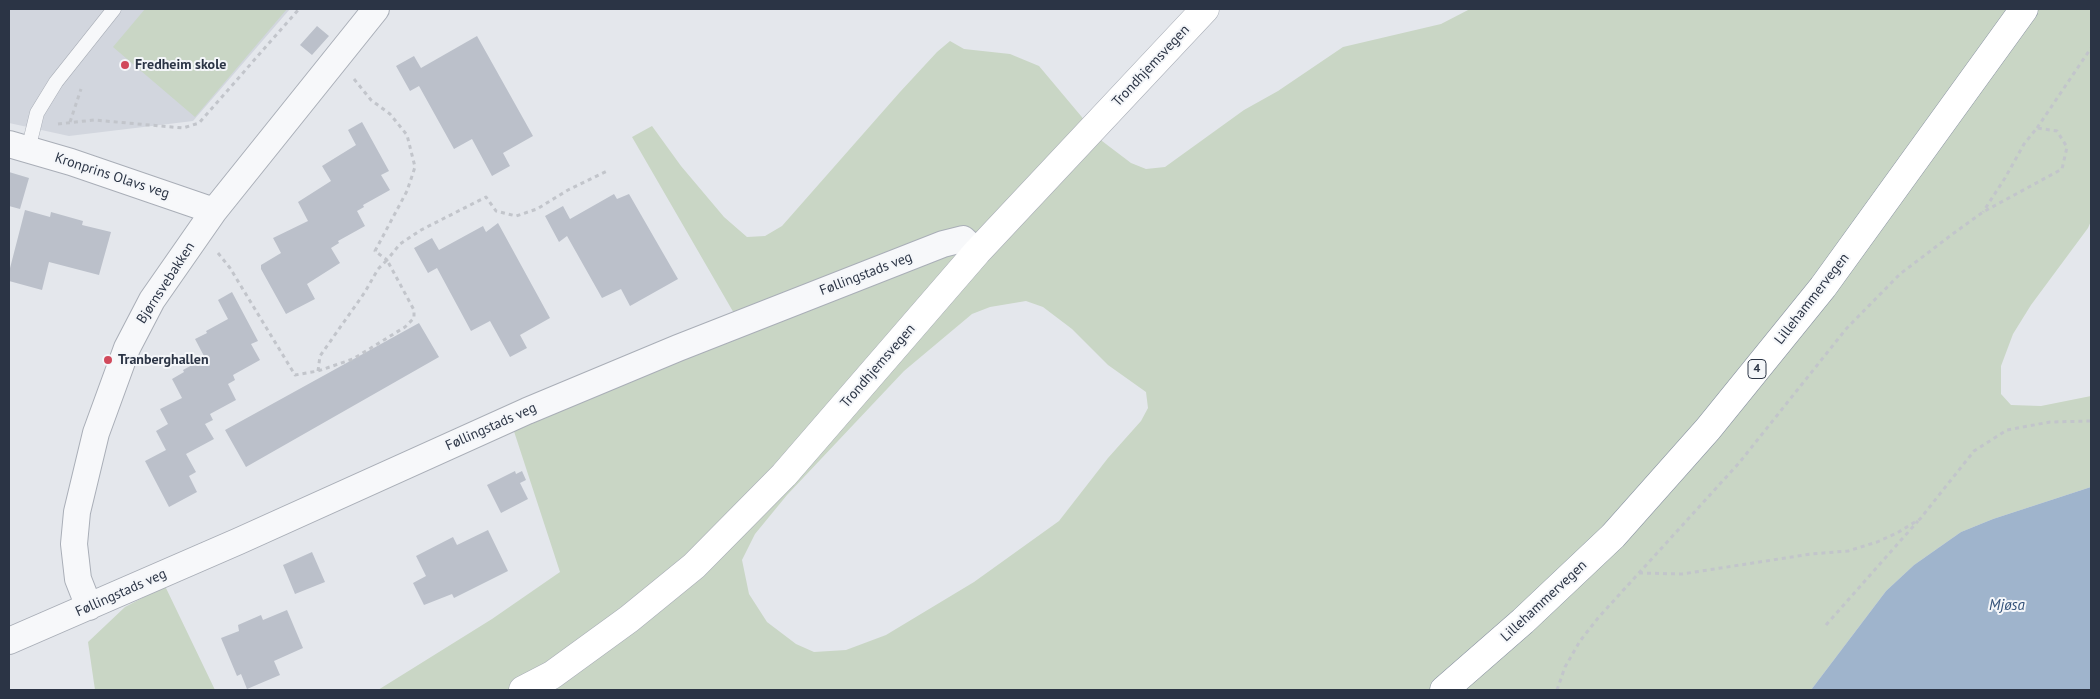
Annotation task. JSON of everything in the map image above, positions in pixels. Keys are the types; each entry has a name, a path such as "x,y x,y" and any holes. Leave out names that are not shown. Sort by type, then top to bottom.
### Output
{"main road":[{"name":"Trondhjemsvegen","path":"523,690 552,675 630,620 694,566 784,475 977,252 1205,9"},
{"name":"Lillehammervegen","path":"1444,690 1524,621 1613,536 1708,430 1823,287 2024,9"}],"street":[{"name":"Bjørnsvebakken","path":"89,607 78,579 74,544 77,512 96,433 127,348 152,300 214,211 376,9"},
{"name":"Kronprins Olavs veg","path":"23,142 71,162 214,211"},
{"name":"Føllingstads veg","path":"9,641 527,411 678,348 943,244 963,239 977,252"}],"lane":[{"path":"23,142 37,113 56,82 114,9"}],"path":[{"path":"23,142 48,138 54,125 70,122 94,120 183,128 199,124 299,9"},
{"path":"1983,212 2024,144 2037,128 2091,48"},
{"path":"198,233 213,246 230,268 295,375 318,371 354,359 405,327 414,318 414,310 387,260 374,251 407,191 414,167 407,135 390,114 370,100 336,58"},
{"path":"1558,690 1565,667 1580,641 1739,463 1846,329 1900,274 1983,212 2062,169 2067,147 2057,131 2037,128"},
{"path":"318,371 320,356 365,292 378,269 400,244 421,230 486,197 496,211 516,216 537,209 568,190 608,171"},
{"path":"1826,625 1920,519 1974,451 2007,430 2050,422 2091,421"},
{"path":"1639,573 1682,574 1811,554 1848,551 1897,533 1920,519"}],"shaded area":[{"name":"Fredheim skole","path":"9,9 290,9 193,121 69,136 9,123"}],"green space":[{"path":"145,9 287,9 195,117 113,47"},
{"path":"1470,9 2091,9 2091,221 2088,228 2031,305 2013,334 2001,366 2001,394 2011,405 2041,406 2091,396 2091,487 1993,519 1961,532 1914,565 1886,591 1811,690 378,690 492,619 560,572 508,413 735,315 632,137 652,126 681,166 724,217 747,237 765,236 782,226 900,92 937,52 950,41 964,49 1010,54 1039,66 1102,141 1131,163 1146,169 1165,167 1244,110 1278,91 1343,47 1441,24","holes":["1026,301 1043,307 1072,329 1108,365 1146,392 1148,408 1141,421 1108,458 1059,521 974,582 886,635 846,650 814,652 796,644 767,622 749,594 742,560 755,534 787,495 904,371 972,314 990,307"]},
{"path":"165,586 215,690 95,690 88,642 125,607"}],"water":[{"name":"Mjøsa","path":"2091,487 2091,690 1811,690 1886,591 1914,565 1961,532 1993,519"}],"building":[{"path":"317,26 329,36 312,55 300,45"},
{"path":"477,36 533,136 503,153 510,166 492,176 472,139 454,149 419,86 410,91 396,66 414,56 421,68"},
{"path":"362,122 389,171 381,175 390,190 363,205 364,207 357,211 365,226 338,241 339,243 331,248 340,263 307,284 315,299 286,314 261,269 261,265 281,253 273,238 308,221 298,202 331,181 322,166 356,145 348,130"},
{"path":"9,172 29,178 20,209 9,206"},
{"path":"614,194 617,199 629,194 678,279 630,306 621,289 602,298 567,236 559,242 545,216 563,206 570,219"},
{"path":"25,210 50,217 51,212 83,221 82,225 111,232 99,275 49,262 42,290 9,281 9,272"},
{"path":"498,223 550,318 520,335 527,348 510,357 490,321 471,331 437,268 428,273 414,248 432,238 439,250 483,226 486,232"},
{"path":"232,292 258,341 251,344 260,360 233,375 235,380 228,384 236,400 210,414 213,420 205,424 214,439 186,454 196,472 189,476 197,492 169,507 145,461 166,450 156,431 168,424 160,409 182,398 172,379 184,372 183,370 205,358 195,339 228,319 218,300"},
{"path":"419,323 439,357 246,467 225,430"},
{"path":"515,471 516,474 522,471 526,480 520,483 528,499 501,513 487,485"},
{"path":"488,530 508,571 454,598 452,594 424,605 413,583 426,576 416,556 453,537 457,545"},
{"path":"312,552 325,582 295,594 283,565"},
{"path":"287,610 303,648 274,661 280,675 247,689 241,674 237,676 221,638 239,631 238,625 261,615 263,620"}],"place":[{"name":"Fredheim skole","path":"125,65"},
{"name":"Tranberghallen","path":"108,360"}]}
